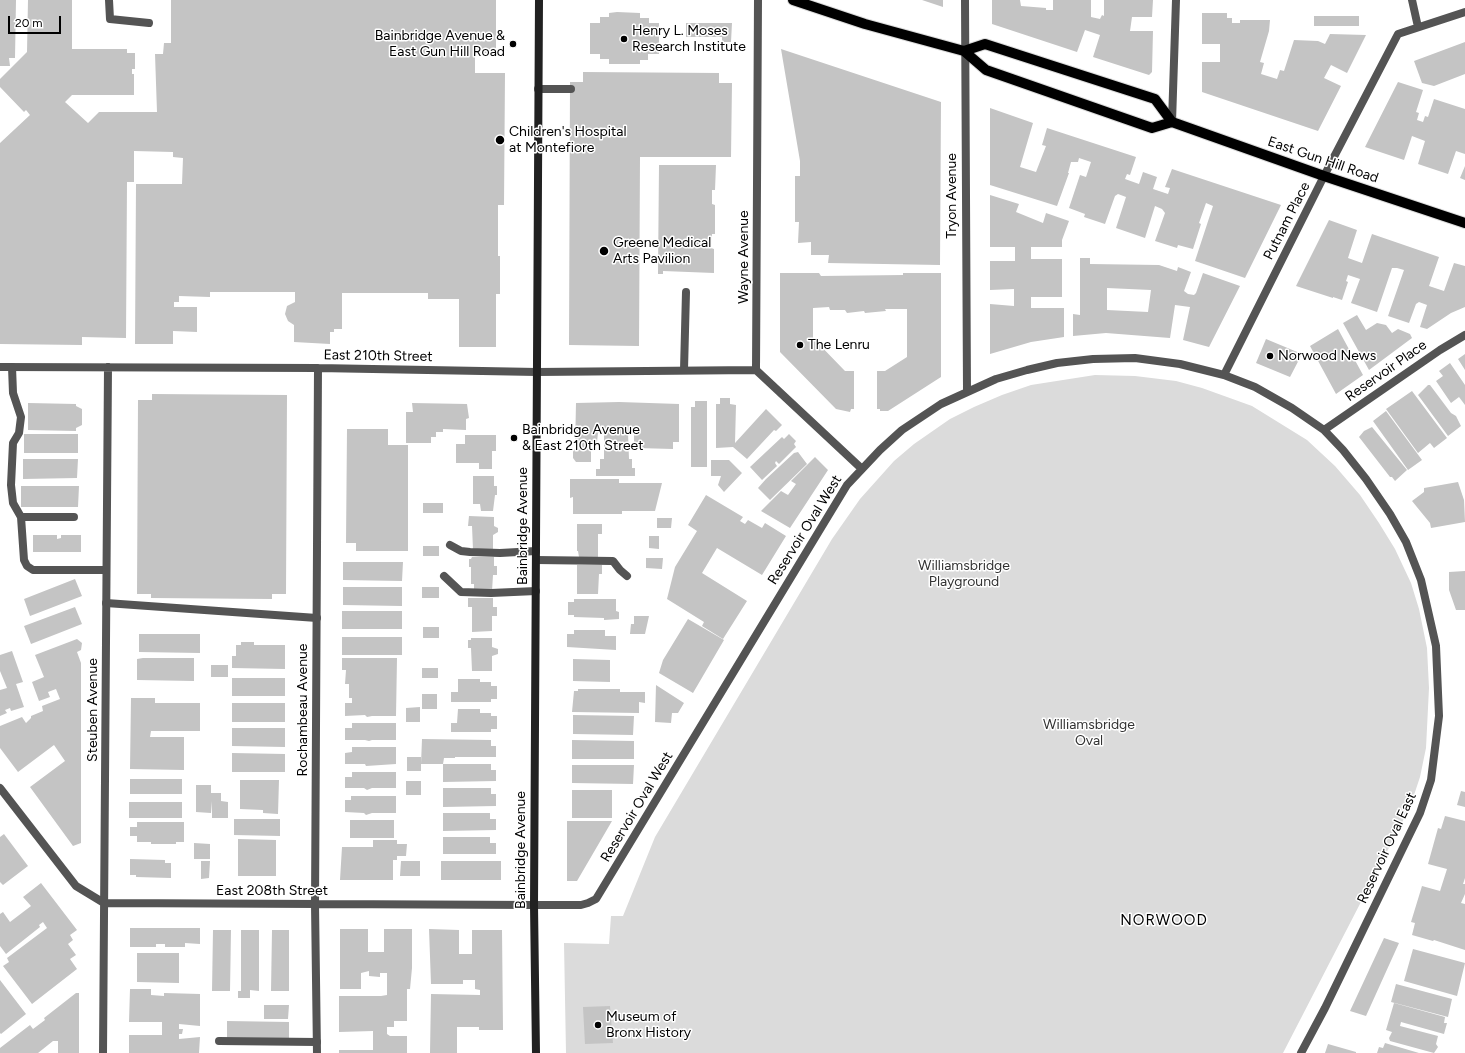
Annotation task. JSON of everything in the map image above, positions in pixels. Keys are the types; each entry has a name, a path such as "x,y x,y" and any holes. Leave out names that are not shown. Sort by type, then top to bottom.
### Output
{"main road":[{"name":"Bainbridge Avenue","path":"536,1053 534,905 539,0"},
{"path":"793,0 865,24 964,51 986,70 1152,128 1172,122 1155,99 985,44 964,51"},
{"name":"East Gun Hill Road","path":"1172,122 1324,176 1465,223"}],"street":[{"path":"109,0 110,20 149,23"},
{"name":"Wayne Avenue","path":"756,370 758,0"},
{"name":"Tryon Avenue","path":"965,0 964,51 967,391"},
{"path":"1172,122 1176,0"},
{"path":"1412,0 1418,27"},
{"name":"Putnam Place","path":"1224,374 1398,34 1465,12"},
{"path":"538,89 571,89"},
{"path":"684,370 686,292"},
{"name":"Reservoir Place","path":"1324,430 1440,350 1465,335"},
{"name":"Reservoir Oval West","path":"596,899 847,485 902,430 941,404 996,379 1027,370 1057,363 1093,359 1135,358 1180,364 1224,374 1255,388 1292,408 1324,430"},
{"name":"East 210th Street","path":"0,367 318,368 537,372 756,370"},
{"path":"12,367 13,393 21,417 20,433 13,442 11,485 13,503 21,517 24,560 27,566 33,570 106,570"},
{"name":"Steuben Avenue","path":"104,1053 108,367"},
{"name":"Rochambeau Avenue","path":"317,1053 315,904 318,368"},
{"path":"756,370 862,469"},
{"name":"Reservoir Oval East","path":"1301,1053 1325,1008 1420,813 1431,780 1439,716 1436,646 1421,580 1406,542 1390,514 1366,479 1343,450 1324,430"},
{"path":"21,517 74,517"},
{"path":"450,545 461,551 470,552 613,561 628,576"},
{"path":"444,576 461,592 491,593 536,591"},
{"path":"106,602 317,618"},
{"path":"0,788 76,886 104,903"},
{"name":"East 208th Street","path":"104,903 581,905 596,899"},
{"path":"219,1042 317,1042"}],"green space":[{"name":"Williamsbridge Oval","path":"1095,375 1135,376 1176,381 1202,388 1252,406 1307,440 1335,466 1360,495 1379,523 1395,549 1411,583 1419,609 1427,648 1429,688 1426,748 1420,777 1410,807 1283,1053 566,1053 564,943 609,944 611,916 623,916 655,837 832,539 860,499 894,461 914,444 950,419 1002,395 1031,385"}],"building":[{"path":"0,0 16,0 15,58 9,58 10,66 0,66"},
{"path":"28,0 72,0 72,49 127,49 127,53 135,53 135,69 132,69 132,74 134,74 134,95 72,95 65,102 88,123 99,112 157,112 155,54 163,54 164,43 171,43 171,0 496,0 496,53 475,53 475,73 505,73 504,205 498,205 500,294 496,294 496,347 459,347 459,299 428,299 428,293 342,293 342,329 334,329 334,332 330,332 330,344 294,342 294,325 288,321 285,314 287,306 295,302 295,292 210,292 210,297 179,296 179,302 174,302 174,307 197,307 197,332 173,331 173,344 135,344 136,184 182,184 183,158 173,157 173,152 134,151 134,182 127,182 126,338 82,337 82,345 0,344 0,143 30,115 26,110 24,112 0,87 0,79 27,52"},
{"path":"922,0 943,0 943,7"},
{"path":"992,0 1020,0 1021,6 1053,10 1053,0 1091,0 1091,17 1100,19 1102,15 1104,16 1104,0 1153,0 1152,17 1132,17 1130,31 1153,31 1152,72 1149,75 1093,57 1100,35 1085,30 1077,52 992,24"},
{"name":"Henry L. Moses Research Institute","path":"609,13 640,13 640,18 649,18 649,23 659,23 659,54 648,54 648,60 640,60 640,64 609,64 609,59 600,59 600,54 590,54 590,23 600,23 600,17 609,17"},
{"path":"1202,13 1227,13 1227,18 1232,18 1232,23 1240,23 1240,20 1270,20 1269,31 1260,62 1264,63 1261,74 1277,79 1280,70 1284,71 1294,40 1318,41 1325,44 1330,34 1366,35 1347,73 1331,65 1324,78 1341,86 1318,131 1202,92 1202,62 1220,62 1220,44 1202,44"},
{"path":"1314,16 1359,16 1359,26 1314,26"},
{"path":"686,23 732,23 731,42 722,42 722,37 686,37"},
{"path":"1465,42 1465,74 1434,86 1422,83 1414,61"},
{"path":"781,49 941,102 940,265 828,263 829,255 811,255 811,242 798,243 799,222 795,222 795,176 800,176 800,161"},
{"path":"583,72 719,73 719,83 732,83 731,157 640,157 639,346 569,345 570,82 583,82"},
{"path":"1398,82 1423,90 1416,112 1419,113 1417,120 1423,122 1425,116 1428,117 1434,99 1465,109 1465,154 1456,151 1448,174 1418,164 1425,141 1412,136 1404,160 1365,147"},
{"path":"990,108 1033,123 1020,167 1036,172 1046,146 1042,145 1047,128 1136,157 1130,175 1127,174 1125,179 1139,184 1143,172 1157,177 1153,189 1168,194 1170,188 1165,187 1172,169 1281,205 1245,278 1195,261 1213,206 1206,203 1199,223 1201,224 1193,249 1178,245 1177,248 1155,241 1165,213 1162,209 1155,206 1145,238 1116,228 1126,197 1118,194 1115,196 1105,224 1084,217 1085,214 1069,208 1080,175 1086,177 1091,162 1079,158 1078,162 1071,162 1069,173 1057,206 990,185"},
{"path":"659,165 716,165 715,190 712,190 712,204 715,205 715,234 712,234 711,248 714,249 714,273 663,271 663,274 658,274"},
{"path":"1465,166 1465,180 1460,178"},
{"path":"990,195 1019,204 1016,212 1043,223 1046,213 1069,221 1062,240 1062,247 1031,247 1031,259 1062,259 1062,297 1031,297 1031,308 1064,308 1064,337 1031,342 990,354 990,304 1014,306 1014,289 990,290 990,261 1015,261 1015,247 990,247"},
{"path":"1329,220 1357,230 1348,258 1362,263 1372,234 1439,257 1429,286 1444,291 1454,263 1465,266 1465,307 1451,313 1427,329 1420,327 1427,305 1419,302 1416,304 1409,323 1388,316 1404,270 1397,268 1392,268 1377,312 1351,303 1360,279 1348,275 1346,281 1348,282 1342,300 1296,286"},
{"path":"1080,258 1090,258 1090,264 1159,265 1177,271 1178,267 1191,272 1184,291 1188,294 1194,295 1196,293 1203,273 1240,286 1209,347 1183,340 1190,307 1175,305 1170,338 1106,333 1073,336 1073,314 1080,315","holes":["1107,288 1151,290 1148,312 1107,310"]},
{"name":"The Lenru","path":"780,273 819,273 821,276 941,273 941,377 888,411 880,411 880,409 877,409 877,371 885,371 907,357 907,309 885,309 886,311 847,313 845,310 830,310 829,307 813,308 813,338 845,371 854,371 854,409 851,409 850,412 836,409 780,352"},
{"path":"1357,315 1366,330 1377,323 1386,325 1392,333 1398,329 1410,334 1412,338 1369,370 1343,323"},
{"path":"1338,329 1363,375 1336,394 1310,346"},
{"path":"1266,339 1302,354 1290,377 1256,363"},
{"path":"1465,354 1465,370 1458,359"},
{"path":"1450,363 1465,385 1465,405 1459,397 1451,403 1436,381 1443,376 1439,371"},
{"path":"1428,385 1430,385 1451,413 1456,416 1461,426 1448,436 1418,395"},
{"path":"1412,391 1447,438 1434,448 1430,443 1418,453 1386,409"},
{"path":"152,394 287,395 286,594 272,594 272,599 151,598 151,594 137,594 138,400 152,400"},
{"path":"720,398 730,398 730,404 736,405 735,443 766,409 782,425 776,431 774,430 747,459 733,447 716,448 716,404 720,404"},
{"path":"695,401 707,401 707,467 691,467 691,407 695,407"},
{"path":"619,402 679,404 679,442 673,442 673,449 637,448 637,442 634,442 634,432 628,433 629,459 632,459 632,468 635,468 635,476 596,476 596,469 600,469 600,459 604,459 604,433 598,433 597,442 591,442 591,462 576,462 573,458 573,451 575,449 576,403"},
{"path":"28,403 76,404 76,406 82,409 82,425 76,428 76,431 28,430"},
{"path":"412,403 467,404 469,418 466,419 466,430 443,429 443,432 436,432 436,437 431,437 431,443 406,443 406,412 413,412"},
{"path":"1386,411 1422,460 1408,470 1373,421"},
{"path":"1372,427 1407,470 1395,481 1392,477 1390,477 1359,437 1364,431"},
{"path":"347,429 388,429 388,445 408,445 408,551 356,551 356,543 346,543"},
{"path":"24,434 78,434 78,453 24,453"},
{"path":"789,434 796,441 794,444 796,447 779,464 776,461 775,463 777,466 762,480 750,467 782,437 784,439"},
{"path":"465,435 496,435 496,451 492,451 492,469 479,469 479,463 456,463 456,444 465,444"},
{"path":"798,452 807,464 770,500 758,488 794,453"},
{"path":"815,457 828,470 790,528 761,511 781,491 788,495 796,484 791,481"},
{"path":"23,459 78,459 77,478 23,479"},
{"path":"711,460 729,460 742,473 724,492 718,485 721,476 711,476"},
{"path":"473,476 494,476 494,486 497,486 497,495 495,495 493,511 481,511 480,504 473,504"},
{"path":"570,479 619,479 619,483 662,483 655,511 622,511 622,514 573,514 573,497 570,498"},
{"path":"1458,482 1464,500 1465,522 1431,528 1430,523 1412,501 1424,492 1424,488"},
{"path":"21,486 79,486 78,507 21,507"},
{"path":"706,495 743,517 740,521 745,524 748,520 762,528 765,523 786,536 762,575 717,548 702,573 747,601 723,639 702,626 704,622 667,599 675,567 697,531 688,525"},
{"path":"423,503 443,503 443,513 423,513"},
{"path":"469,516 494,517 494,526 498,528 498,532 493,535 493,550 473,550 472,526 468,526"},
{"path":"657,518 672,518 671,528 657,528"},
{"path":"577,524 602,524 602,534 598,534 598,557 579,557 577,551"},
{"path":"33,535 57,535 57,539 61,538 61,535 81,535 81,552 33,552"},
{"path":"649,536 659,536 659,549 649,548"},
{"path":"423,546 439,546 439,556 423,556"},
{"path":"472,557 494,557 494,566 497,566 497,575 493,575 492,591 474,591 474,584 471,584 471,567 469,567 469,559"},
{"path":"646,558 663,558 662,569 646,568"},
{"path":"343,562 403,562 402,581 343,580"},
{"path":"577,565 602,565 602,574 599,574 598,594 577,594"},
{"path":"1465,571 1465,610 1456,610 1449,590 1449,572"},
{"path":"75,579 82,596 30,616 24,599"},
{"path":"343,587 402,587 402,606 343,605"},
{"path":"422,587 439,587 439,598 422,598"},
{"path":"468,598 493,598 493,607 497,607 497,616 492,616 492,631 472,632 472,607 468,607"},
{"path":"574,599 616,599 616,611 619,612 619,619 604,620 604,618 574,617 574,615 568,615 568,602 574,602"},
{"path":"75,607 82,624 31,644 24,626"},
{"path":"342,611 402,611 402,629 342,629"},
{"path":"634,616 649,616 645,634 630,634 631,624 634,624"},
{"path":"688,619 724,640 693,693 659,673 663,660"},
{"path":"423,627 439,627 439,638 423,638"},
{"path":"574,630 605,630 605,636 616,636 616,650 567,647 567,634 574,634"},
{"path":"139,634 200,634 200,653 139,652"},
{"path":"342,637 402,637 402,655 342,655"},
{"path":"471,638 492,638 492,647 498,649 498,654 492,656 492,671 472,671 471,648 468,648 468,640 471,640"},
{"path":"77,639 82,643 81,650 77,652 81,663 81,843 73,846 30,787 65,761 54,745 18,772 0,748 0,726 22,717 26,723 31,716 43,711 42,706 60,699 56,689 48,692 50,697 39,701 32,682 44,677 35,655"},
{"path":"241,642 254,642 254,645 285,645 285,669 232,668 232,656 236,656 236,645 241,645"},
{"path":"12,651 23,682 16,684 24,707 11,711 10,708 5,710 7,713 0,716 0,690 7,688 0,671 0,655"},
{"path":"194,658 194,681 137,680 137,659"},
{"path":"342,658 397,658 396,716 345,716 345,703 352,703 352,698 349,698 349,684 345,684 346,670 342,670"},
{"path":"573,659 610,660 610,682 573,681"},
{"path":"211,665 228,665 228,677 211,677"},
{"path":"422,668 438,668 438,678 422,678"},
{"path":"232,678 285,678 285,696 232,696"},
{"path":"458,679 480,679 480,682 491,682 491,686 497,686 497,699 491,699 491,702 451,702 451,692 458,692"},
{"path":"656,685 684,703 678,713 672,713 671,723 655,722"},
{"path":"578,689 620,689 620,692 645,692 645,703 639,702 639,713 572,712 574,691 578,691"},
{"path":"422,694 437,694 437,709 422,709"},
{"path":"131,698 155,698 155,703 200,703 200,731 151,731 150,737 184,737 184,770 130,769"},
{"path":"232,703 285,703 285,722 232,722"},
{"path":"420,707 420,722 406,722 406,708"},
{"path":"458,709 480,709 480,713 491,713 491,716 497,716 497,729 491,729 491,732 451,732 451,723 457,723"},
{"path":"573,715 634,716 633,735 573,734"},
{"path":"352,723 396,723 396,740 345,740 345,728 352,728"},
{"path":"232,728 285,728 285,747 232,746"},
{"path":"422,739 491,740 491,746 496,746 496,757 444,758 443,764 421,764"},
{"path":"572,740 634,741 634,759 572,759"},
{"path":"352,747 396,747 396,764 366,766 365,764 345,764 345,753 352,752"},
{"path":"232,753 285,754 285,772 232,772"},
{"path":"407,757 421,757 421,771 407,771"},
{"path":"443,764 491,764 491,770 496,770 496,781 443,782"},
{"path":"572,765 634,765 633,784 572,783"},
{"path":"352,772 396,772 396,788 372,788 367,790 364,788 345,788 345,777 352,777"},
{"path":"130,779 182,779 182,794 130,794"},
{"path":"240,780 279,780 278,814 263,813 263,810 240,809"},
{"path":"406,781 421,781 421,795 406,795"},
{"path":"196,785 211,785 211,793 221,793 221,801 228,802 228,818 212,818 212,801 211,813 196,812"},
{"path":"443,788 491,788 491,794 496,794 496,806 443,807"},
{"path":"572,790 612,790 612,818 572,818"},
{"path":"1461,791 1465,792 1465,807 1457,805"},
{"path":"351,796 396,796 396,813 372,813 366,815 364,813 345,812 345,800 351,800"},
{"path":"129,802 182,802 182,818 129,818"},
{"path":"443,813 490,813 490,819 496,819 496,830 443,831"},
{"path":"1445,816 1465,821 1465,878 1463,884 1465,884 1465,894 1461,903 1465,904 1465,950 1412,935 1415,923 1411,922 1422,886 1440,891 1447,869 1428,864 1438,828 1441,829"},
{"path":"234,819 280,819 280,836 234,835"},
{"path":"350,820 394,820 394,838 350,838"},
{"path":"567,821 612,821 577,881 567,881"},
{"path":"137,822 184,822 184,842 176,842 176,844 151,844 151,842 137,842 137,836 130,836 130,827 137,827"},
{"path":"4,834 28,866 3,885 0,882 0,837"},
{"path":"443,837 490,837 490,843 496,843 496,854 443,854"},
{"path":"238,839 276,840 276,876 238,876"},
{"path":"373,840 397,840 397,844 407,844 406,856 397,856 397,860 393,860 393,880 340,880 342,847 373,847"},
{"path":"194,843 210,844 210,859 194,859"},
{"path":"130,859 165,860 165,863 171,863 171,878 136,877 136,875 130,875"},
{"path":"201,861 210,861 209,878 201,879"},
{"path":"401,861 420,861 420,876 400,876"},
{"path":"441,861 501,861 501,880 441,880"},
{"path":"41,883 77,930 70,935 73,940 68,944 76,955 70,959 77,969 32,1004 3,966 9,962 7,958 47,928 43,922 39,925 40,927 6,954 0,946 0,914 3,912 10,922 31,906 23,897"},
{"path":"130,928 200,928 200,944 185,943 185,947 165,947 165,944 156,944 156,947 130,947"},
{"path":"340,929 368,929 368,952 384,952 384,929 412,929 412,968 410,989 407,989 407,1021 394,1021 394,1027 387,1027 387,1034 390,1036 407,1036 407,1053 339,1053 339,1050 373,1050 373,1031 339,1032 339,996 387,995 387,973 380,973 380,977 369,976 369,971 361,973 361,989 340,989"},
{"path":"429,929 459,930 459,954 472,954 472,930 502,930 503,1030 479,1030 479,1027 457,1027 457,1053 430,1053 431,994 480,995 480,990 475,989 475,980 463,980 463,984 431,984"},
{"path":"213,930 231,930 230,991 212,991"},
{"path":"241,930 259,930 259,991 250,990 250,998 238,998 238,991 241,991"},
{"path":"272,930 289,930 289,991 271,991"},
{"path":"1384,938 1399,943 1366,1016 1350,1011"},
{"path":"1413,949 1465,963 1457,996 1404,981"},
{"path":"137,953 179,953 179,983 137,982"},
{"path":"0,980 26,1014 1,1034 0,1033"},
{"path":"1396,984 1452,999 1448,1017 1391,1002"},
{"path":"130,989 151,989 151,995 164,996 164,993 200,994 200,1026 179,1024 179,1029 183,1029 182,1034 179,1034 179,1039 200,1037 199,1053 129,1053 129,1035 162,1035 162,1022 129,1022"},
{"path":"76,993 79,993 79,1053 58,1053 58,1041 53,1041 38,1053 0,1053 0,1048 30,1025 33,1029 45,1020 44,1018"},
{"path":"1394,1003 1445,1017 1444,1023 1447,1023 1444,1034 1401,1022 1400,1026 1438,1036 1436,1044 1438,1047 1434,1053 1390,1041 1389,1038 1392,1032 1386,1030"},
{"path":"264,1005 289,1005 288,1019 264,1019"},
{"name":"Museum of Bronx History","path":"610,1006 613,1043 585,1044 583,1007"},
{"path":"227,1021 289,1022 289,1039 227,1039"},
{"path":"1385,1043 1419,1053 1377,1053 1379,1047 1383,1048"},
{"path":"1328,1044 1356,1052 1356,1053 1325,1053"}],"place":[{"name":"Henry L. Moses Research Institute","path":"624,39"},
{"name":"Bainbridge Avenue & East Gun Hill Road","path":"513,44"},
{"name":"Children's Hospital at Montefiore","path":"500,140"},
{"name":"Greene Medical Arts Pavilion","path":"604,251"},
{"name":"The Lenru","path":"800,345"},
{"name":"Norwood News","path":"1270,356"},
{"name":"Bainbridge Avenue & East 210th Street","path":"514,438"},
{"name":"Museum of Bronx History","path":"598,1025"}],"district":[{"name":"NORWOOD","path":"1164,921"}],"park label":[{"name":"Williamsbridge Playground","path":"964,574"}]}
